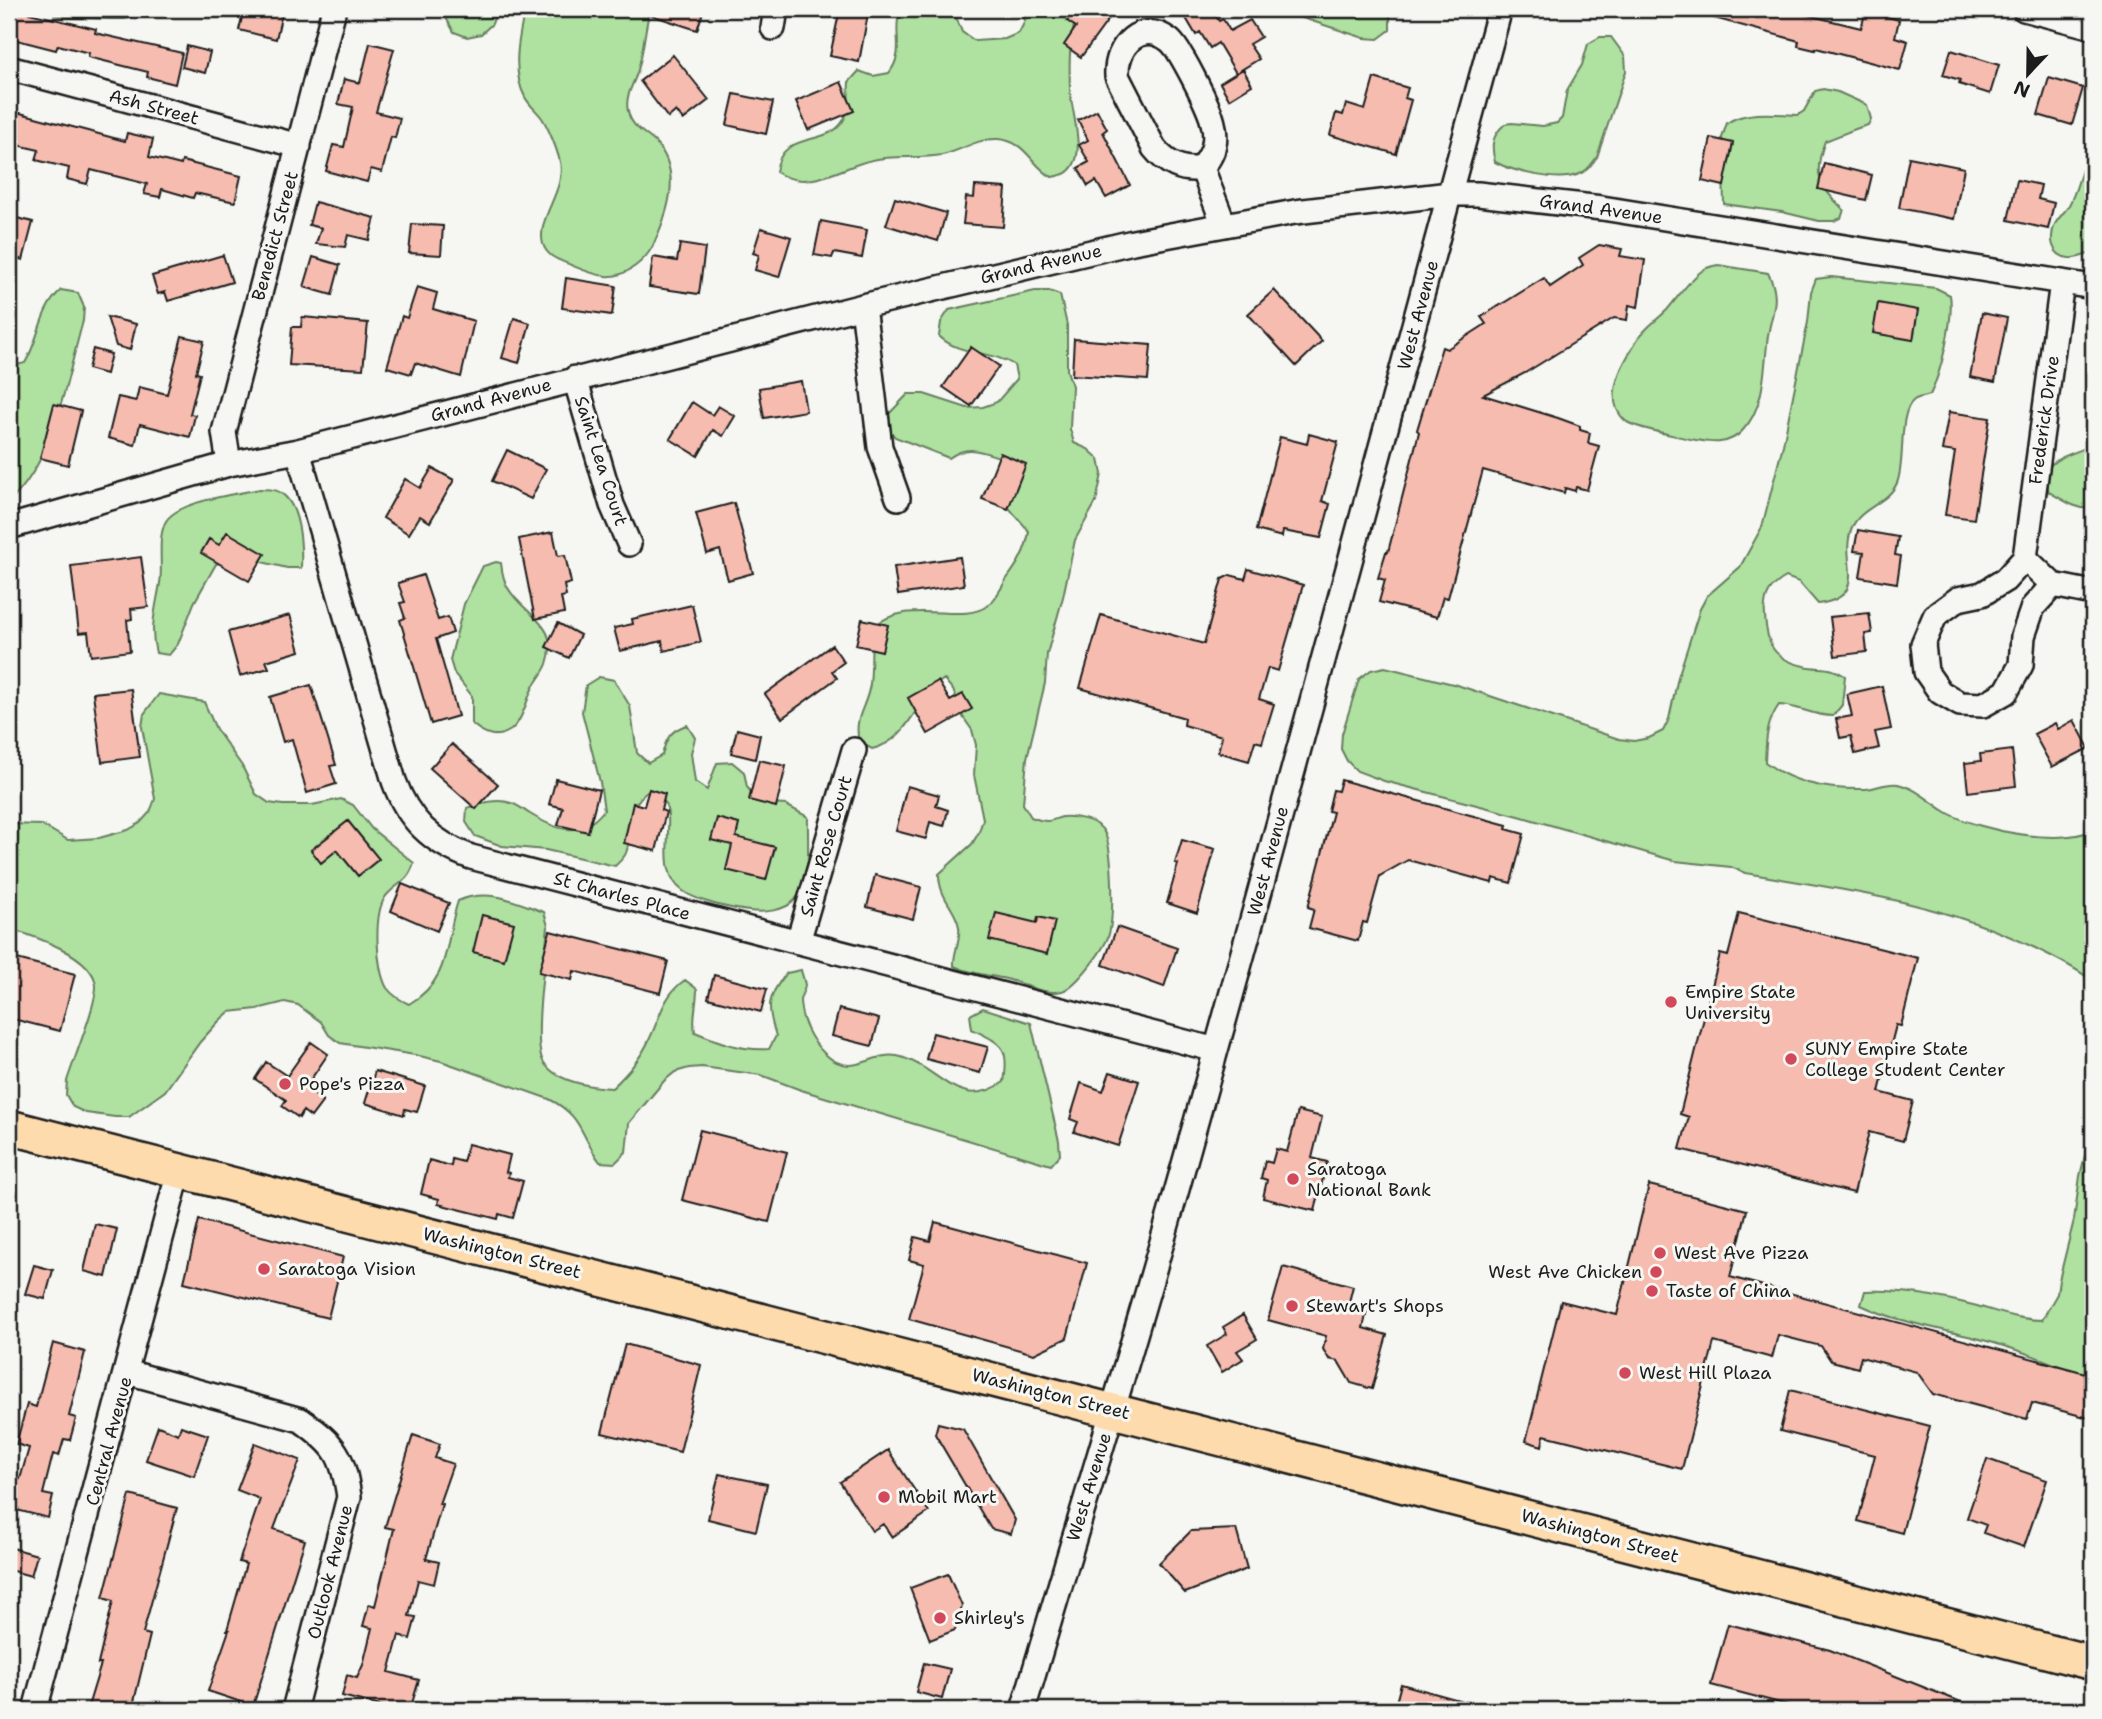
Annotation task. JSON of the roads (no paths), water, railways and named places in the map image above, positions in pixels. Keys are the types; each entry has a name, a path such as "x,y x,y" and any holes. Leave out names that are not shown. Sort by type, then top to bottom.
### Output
{"highway":[{"name":"Washington Street","path":"9,1127 2093,1663"}],"street":[{"name":"Benedict Street","path":"229,464 224,432 334,9"},
{"name":"West Avenue","path":"1023,1710 1113,1410 1216,1050 1385,440 1500,9"},
{"path":"2024,9 2093,27"},
{"path":"1150,33 1160,35 1176,47 1211,116 1214,129 1215,142 1211,157 1202,168 1191,170 1180,167 1161,156 1154,148 1117,76 1116,63 1120,50 1129,40 1150,33"},
{"name":"Ash Street","path":"9,68 299,146"},
{"path":"1202,168 1224,225"},
{"name":"Grand Avenue","path":"9,527 229,464 298,451 863,306 1133,242 1295,212 1450,194 1478,194 1602,208 2093,287"},
{"name":"Frederick Drive","path":"2025,558 2062,282"},
{"path":"863,306 880,447 898,498"},
{"name":"Saint Lea Court","path":"575,379 612,505 629,544"},
{"name":"St Charles Place","path":"298,451 400,799 422,829 453,851 1216,1050"},
{"path":"2053,585 2033,607 2023,636 2021,665 2007,692 1983,705 1960,704 1940,692 1926,672 1923,644 1935,616 1958,599 1982,594 2005,580 2025,558 2053,585 2093,593"},
{"name":"Saint Rose Court","path":"798,942 853,750"},
{"name":"Central Avenue","path":"36,1710 179,1171"},
{"name":"Outlook Avenue","path":"127,1373 301,1420 321,1434 336,1450 345,1469 349,1497 294,1710"}],"place":[{"name":"Empire State University","path":"1671,1002"},
{"name":"SUNY Empire State College Student Center","path":"1791,1059"},
{"name":"Pope's Pizza","path":"285,1084"},
{"name":"Saratoga National Bank","path":"1293,1179"},
{"name":"West Ave Pizza","path":"1660,1253"},
{"name":"Saratoga Vision","path":"264,1269"},
{"name":"West Ave Chicken","path":"1656,1272"},
{"name":"Taste of China","path":"1652,1291"},
{"name":"Stewart's Shops","path":"1292,1306"},
{"name":"West Hill Plaza","path":"1625,1373"},
{"name":"Mobil Mart","path":"884,1497"},
{"name":"Shirley's","path":"940,1618"}]}
